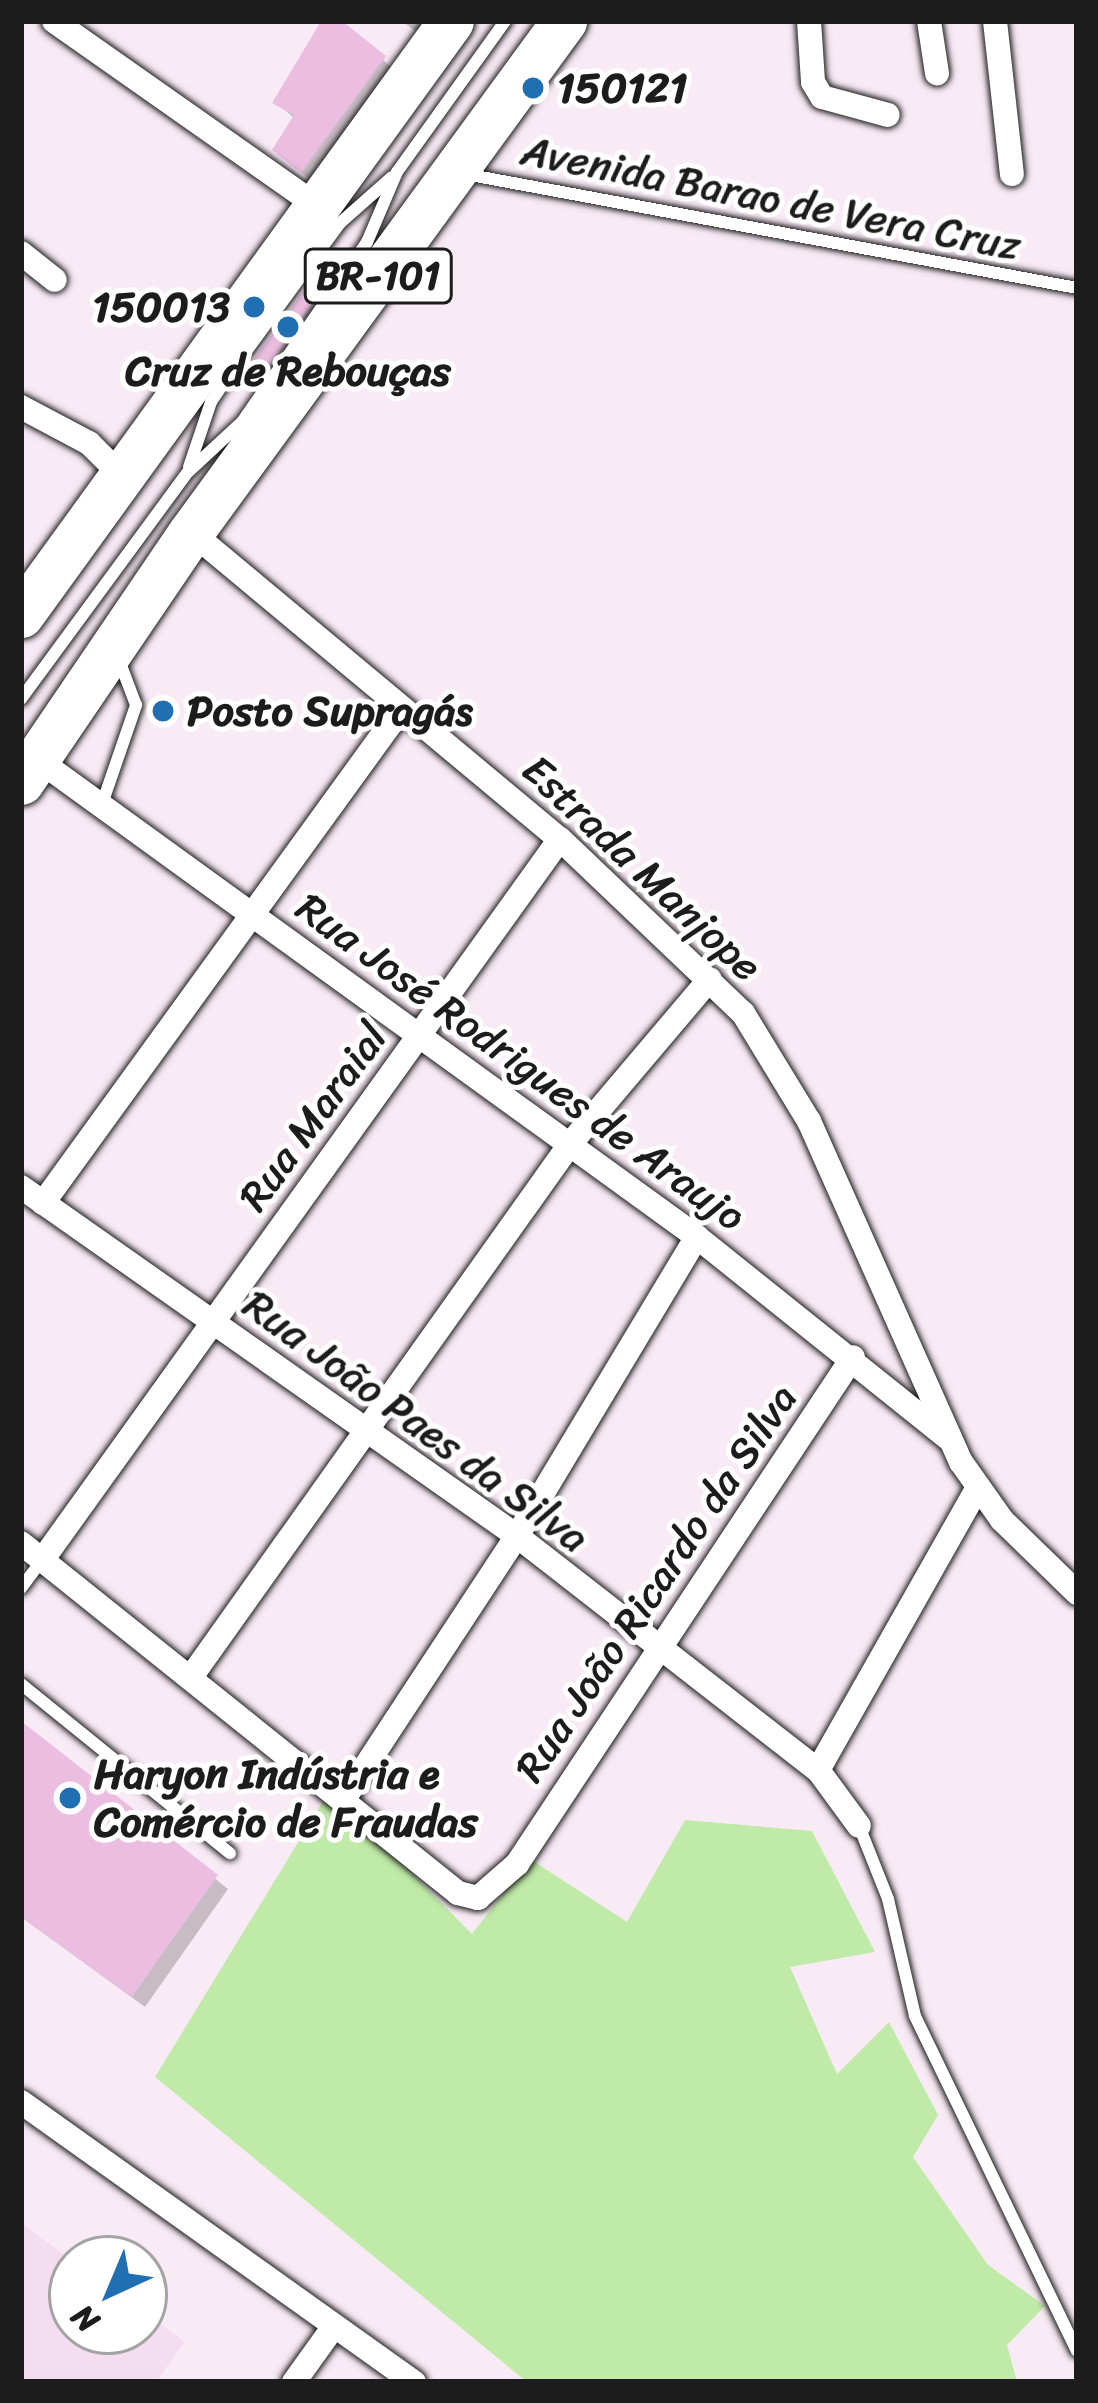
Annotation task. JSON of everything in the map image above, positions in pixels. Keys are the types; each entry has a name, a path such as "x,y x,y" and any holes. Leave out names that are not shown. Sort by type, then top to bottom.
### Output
{"highway":[{"name":"BR-101","path":"21,615 451,21"},
{"name":"BR-101","path":"29,771 191,532 564,21"}],"street":[{"path":"54,21 316,205"},
{"path":"809,21 813,82 822,97 888,115"},
{"path":"929,21 937,73"},
{"path":"995,21 1012,174"},
{"path":"21,254 55,280"},
{"path":"21,407 89,443 120,474"},
{"name":"Estrada Manjope","path":"191,532 560,839 743,1013 809,1121 950,1440 977,1489 1077,1592"},
{"path":"43,1203 402,708"},
{"name":"Rua José Rodrigues de Araujo","path":"29,771 101,805 571,1144 853,1357 950,1440"},
{"name":"Rua Maraial","path":"43,1559 560,839"},
{"path":"191,1677 571,1144 710,979"},
{"name":"Rua João Paes da Silva","path":"21,1186 518,1536 658,1652 818,1770 860,1826"},
{"path":"344,1799 518,1536 697,1237"},
{"name":"Rua João Ricardo da Silva","path":"21,1543 458,1893 483,1897 517,1864 853,1357"},
{"path":"818,1770 977,1489"},
{"path":"21,2102 332,2329 414,2382"},
{"path":"294,2382 332,2329"}],"lane":[{"path":"188,472 211,402 236,365 340,223 397,172 505,21"},
{"path":"21,699 188,472 242,422 368,242 397,172"},
{"name":"Avenida Barao de Vera Cruz","path":"454,172 1077,288"},
{"path":"101,805 136,705 113,646"},
{"path":"21,1588 43,1559"},
{"path":"21,1684 230,1853"},
{"path":"860,1826 888,1900 915,2016 1077,2351"}],"shaded area":[{"path":"21,2223 48,2243 48,2355 168,2355 168,2330 185,2342 156,2382 21,2382"}],"green space":[{"path":"330,1790 472,1934 530,1859 627,1922 685,1820 812,1831 875,1952 790,1967 837,2074 889,2022 938,2115 913,2157 988,2265 1045,2306 1007,2345 1017,2382 527,2382 155,2077"}],"building":[{"path":"321,21 342,21 386,56 301,173 272,150 294,115 272,103"},
{"path":"324,263 334,271 251,391 238,381"},
{"name":"Haryon Indústria e Comércio de Fraudas","path":"21,1721 218,1875 132,1997 21,1917"}],"place":[{"name":"150121","path":"533,88"},
{"name":"150013","path":"254,307"},
{"name":"Cruz de Rebouças","path":"288,327"},
{"name":"Posto Supragás","path":"163,711"},
{"name":"Haryon Indústria e Comércio de Fraudas","path":"70,1798"}]}
